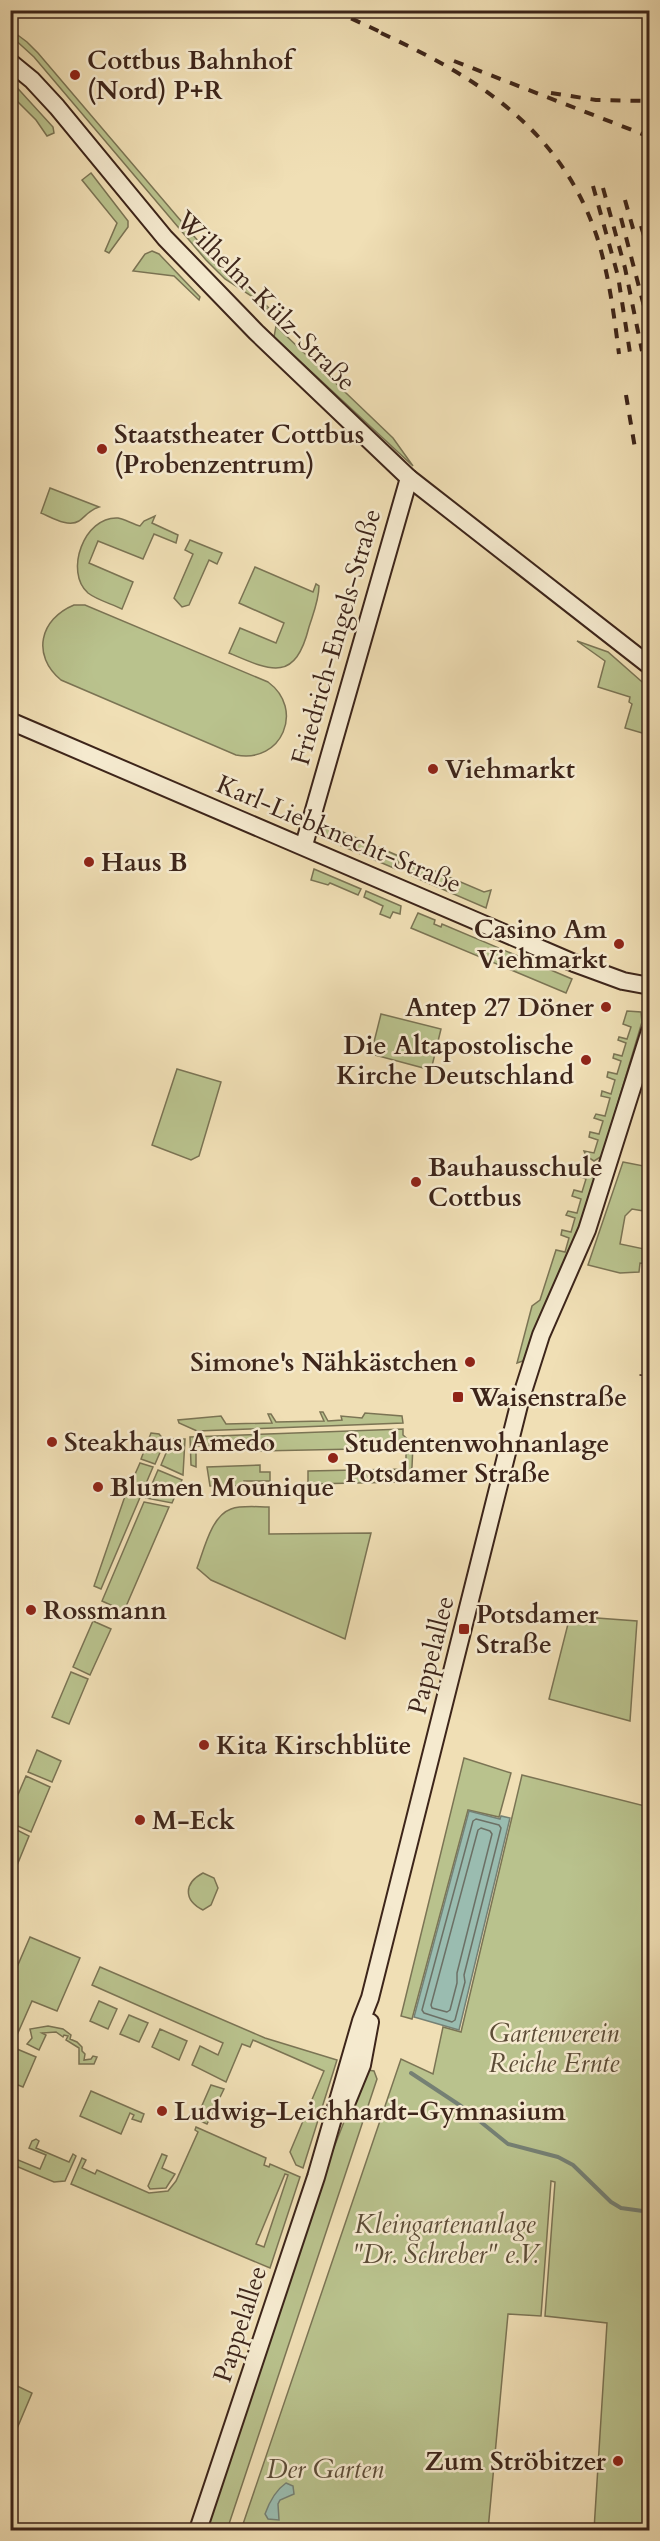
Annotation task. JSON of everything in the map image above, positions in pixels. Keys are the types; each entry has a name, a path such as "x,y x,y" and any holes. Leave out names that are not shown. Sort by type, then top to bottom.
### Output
{"main road":[{"name":"Wilhelm-Külz-Straße","path":"10,62 32,80 57,107 165,238 256,332 409,478 650,666"},
{"name":"Friedrich-Engels-Straße","path":"304,845 409,478"},
{"name":"Karl-Liebknecht-Straße","path":"10,721 304,845 573,963 623,981 650,986"},
{"name":"Pappelallee","path":"198,2530 330,2134 361,2021 370,1998 523,1394 541,1335 587,1230 650,1031"}],"green space":[{"path":"11,30 38,53 216,262 263,302 269,308 267,310 253,297 225,279 206,260 34,57 11,36"},
{"path":"11,81 53,127 54,133 47,136 36,120 11,95"},
{"path":"91,173 128,221 128,227 109,253 105,251 117,223 82,180"},
{"path":"152,251 159,254 200,297 199,300 174,276 133,271 145,254"},
{"path":"276,326 393,438 413,466 274,337"},
{"path":"50,488 99,507 75,523 60,521 41,513"},
{"path":"155,516 152,523 178,535 176,543 154,534 143,559 98,541 89,563 133,582 122,609 88,593 81,584 78,572 81,547 87,535 106,520 118,518 140,526 144,521"},
{"path":"190,540 222,553 217,564 209,560 189,605 182,607 174,598 193,554 185,550"},
{"path":"255,567 313,592 316,584 319,586 317,602 303,645 289,665 280,668 257,664 229,653 240,628 276,643 284,623 239,603"},
{"path":"74,605 85,605 268,682 279,693 285,706 286,719 283,732 276,743 266,751 252,756 236,755 61,680 46,660 43,649 44,638 53,619"},
{"path":"577,641 608,652 649,688 649,735 625,728 632,704 629,702 630,697 598,687 605,661"},
{"path":"331,827 401,857 396,869 316,835 316,832"},
{"path":"416,863 484,892 491,890 486,908 412,876 412,868"},
{"path":"314,869 361,889 358,895 330,883 328,885 311,880"},
{"path":"366,891 401,906 400,914 393,912 390,918 380,914 383,906 364,897"},
{"path":"418,913 435,920 434,924 441,927 442,924 572,979 566,993 411,928"},
{"path":"627,1011 641,1012 642,1022 602,1156 594,1161 586,1156 584,1151 594,1153 598,1140 589,1137 590,1132 599,1134 603,1121 594,1118 596,1114 605,1116 610,1098 601,1096 602,1091 611,1094 615,1080 607,1077 608,1072 617,1074 621,1061 613,1058 614,1054 622,1056 626,1043 618,1040 619,1037 627,1039 631,1027 623,1024"},
{"path":"381,1014 441,1029 431,1070 371,1054"},
{"path":"177,1069 221,1082 199,1156 191,1160 152,1145"},
{"path":"623,1162 649,1167 650,1212 632,1209 625,1216 620,1244 649,1250 647,1264 640,1263 639,1272 620,1273 588,1265"},
{"path":"585,1172 594,1179 580,1227 523,1361 517,1363 532,1306 540,1300 556,1250 565,1252 569,1238 561,1235 562,1230 571,1232 575,1218 566,1215 568,1211 577,1213 581,1199 572,1196 574,1190 582,1192 586,1179 579,1176"},
{"path":"320,1412 323,1412 328,1421 342,1420 341,1416 362,1418 365,1413 402,1416 403,1423 197,1431 179,1423 178,1420 221,1416 226,1424 272,1423 268,1414 271,1414 276,1422 324,1421"},
{"path":"403,1429 403,1435 413,1444 412,1467 406,1482 308,1484 308,1471 406,1469 406,1448 259,1451 259,1444 196,1446 196,1467 191,1465 190,1437"},
{"path":"151,1433 159,1434 165,1441 155,1464 141,1459"},
{"path":"172,1439 185,1439 183,1475 161,1465"},
{"path":"140,1463 153,1467 101,1589 94,1586 124,1499"},
{"path":"260,1465 260,1472 270,1472 270,1481 244,1481 244,1486 210,1486 207,1467"},
{"path":"158,1470 182,1480 172,1503 146,1498"},
{"path":"144,1502 169,1507 124,1611 102,1601"},
{"path":"240,1507 269,1507 269,1534 371,1533 345,1639 211,1580 197,1568 209,1534 224,1513"},
{"path":"570,1616 637,1621 630,1721 549,1699"},
{"path":"93,1621 111,1629 90,1675 73,1667"},
{"path":"71,1672 88,1679 69,1724 52,1717"},
{"path":"37,1750 61,1761 52,1782 28,1772"},
{"path":"464,1758 511,1773 499,1817 468,1810 412,2019 401,2016"},
{"path":"522,1775 649,1807 649,2530 594,2530 607,2323 545,2316 555,2182 551,2181 541,2316 508,2314 488,2530 241,2530 401,2059 433,2074 443,2027 461,2032"},
{"path":"26,1776 50,1787 31,1832 11,1823 11,1811"},
{"path":"11,1827 29,1836 11,1880"},
{"path":"203,1873 214,1878 218,1888 211,1905 203,1910 192,1901 188,1891 192,1882"},
{"path":"30,1937 80,1958 57,2011 32,2001 17,2035 11,2032 11,1981"},
{"path":"100,1967 265,2038 337,2060 303,2168 296,2165 290,2152 324,2071 253,2040 250,2047 242,2044 226,2082 192,2065 200,2046 218,2055 223,2043 92,1985"},
{"path":"99,2001 117,2009 108,2029 90,2021"},
{"path":"129,2015 148,2023 139,2042 120,2034"},
{"path":"48,2026 63,2029 71,2035 70,2039 82,2047 85,2054 84,2060 91,2059 93,2056 97,2057 94,2064 79,2064 79,2048 66,2040 68,2036 63,2037 56,2032 42,2033 46,2035 39,2050 27,2044 32,2038 30,2029"},
{"path":"160,2029 187,2041 179,2060 152,2047"},
{"path":"17,2049 36,2057 23,2087 13,2083 11,2056"},
{"path":"368,2070 374,2071 377,2079 227,2530 206,2530 322,2178 351,2104"},
{"path":"211,2085 224,2089 207,2124 196,2119"},
{"path":"91,2091 144,2114 141,2122 132,2119 134,2115 130,2113 121,2134 80,2116"},
{"path":"196,2127 266,2158 264,2165 269,2167 270,2164 300,2177 270,2268 71,2184 82,2158 86,2160 82,2168 95,2174 97,2170 149,2193 168,2191 176,2181 198,2132 195,2130","holes":["285,2174 288,2175 264,2247 256,2244"]},
{"path":"36,2139 39,2141 36,2148 69,2162 73,2154 76,2156 65,2181 54,2182 11,2164 11,2157 40,2169 46,2155 29,2148 32,2141"},
{"path":"162,2154 167,2156 162,2168 175,2174 166,2188 150,2189 148,2186"},
{"path":"11,2383 32,2393 16,2431 11,2428"}],"water":[{"path":"469,1811 500,1819 501,1816 510,1818 459,2030 414,2017"},
{"path":"286,2483 293,2486 294,2494 280,2500 279,2520 268,2519 265,2514 269,2506 276,2493"}],"waterway":[{"path":"411,2073 461,2106 508,2144 558,2157 573,2165 611,2202 621,2208 650,2212"}],"tram line":[{"path":"640,1375 650,1376"}],"railway":[{"path":"333,10 387,35"},
{"path":"381,33 451,69 512,111 562,166 581,199 597,237 608,280 619,354"},
{"path":"454,61 650,137"},
{"path":"551,93 596,100 650,101"},
{"path":"593,186 618,276 630,353"},
{"path":"603,188 625,268 642,351"},
{"path":"625,200 634,232"},
{"path":"621,218 650,336"},
{"path":"641,226 650,255"},
{"path":"626,395 636,454"}],"place":[{"name":"Cottbus Bahnhof (Nord) P+R","path":"75,75"},
{"name":"Staatstheater Cottbus (Probenzentrum)","path":"102,449"},
{"name":"Viehmarkt","path":"433,769"},
{"name":"Haus B","path":"89,862"},
{"name":"Casino Am Viehmarkt","path":"619,944"},
{"name":"Antep 27 Döner","path":"606,1007"},
{"name":"Die Altapostolische Kirche Deutschland","path":"586,1060"},
{"name":"Bauhausschule Cottbus","path":"416,1182"},
{"name":"Simone's Nähkästchen","path":"470,1362"},
{"name":"Waisenstraße","path":"458,1397"},
{"name":"Steakhaus Amedo","path":"52,1442"},
{"name":"Studentenwohnanlage Potsdamer Straße","path":"333,1458"},
{"name":"Blumen Mounique","path":"98,1487"},
{"name":"Rossmann","path":"31,1610"},
{"name":"Potsdamer Straße","path":"464,1629"},
{"name":"Kita Kirschblüte","path":"204,1745"},
{"name":"M-Eck","path":"140,1820"},
{"name":"Ludwig-Leichhardt-Gymnasium","path":"162,2111"},
{"name":"Zum Ströbitzer","path":"618,2461"}],"park label":[{"name":"Gartenverein Reiche Ernte","path":"554,2048"},
{"name":"Kleingartenanlage \"Dr. Schreber\" e.V.","path":"445,2239"},
{"name":"Der Garten","path":"325,2469"}]}
